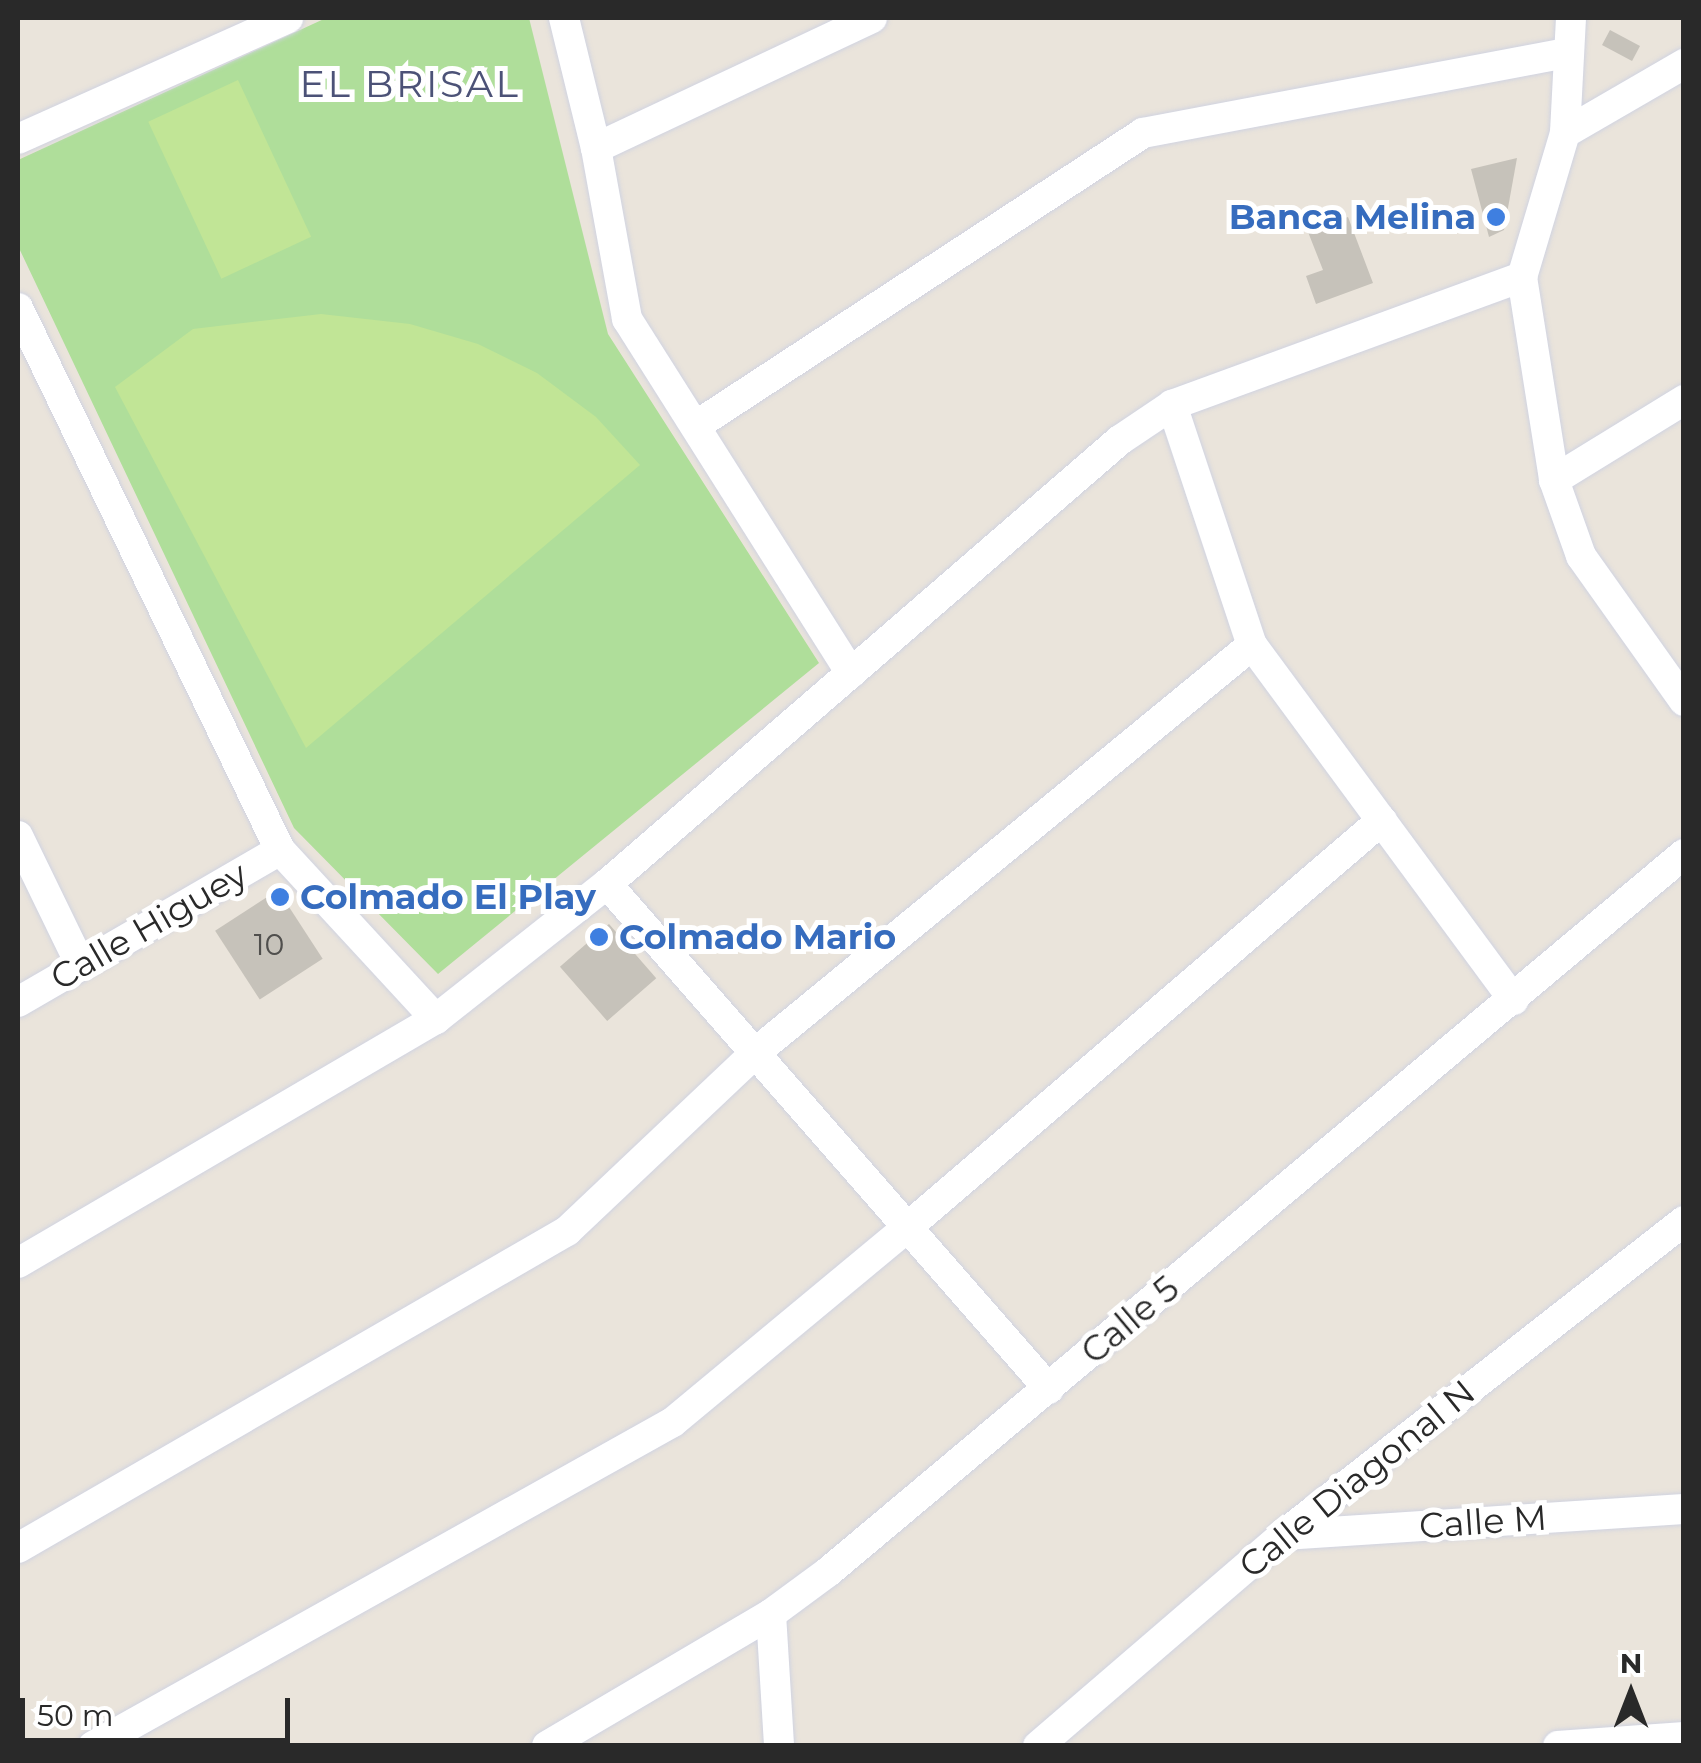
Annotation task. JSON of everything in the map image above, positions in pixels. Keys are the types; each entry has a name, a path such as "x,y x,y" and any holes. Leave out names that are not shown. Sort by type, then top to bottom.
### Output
{"street":[{"path":"18,139 288,18"},
{"path":"564,18 596,148 627,319 851,673"},
{"path":"596,148 872,18"},
{"path":"1571,18 1565,132 1522,277 1554,480 1581,556 1684,701"},
{"path":"697,425 1143,133 1568,54"},
{"path":"1565,132 1684,64"},
{"path":"18,1263 436,1020 607,884 1120,440 1172,405 1522,277"},
{"path":"18,308 280,850 436,1020"},
{"path":"1554,480 1684,400"},
{"path":"1172,405 1252,645 1514,1000"},
{"path":"18,1548 567,1231 755,1053 1252,645"},
{"path":"93,1746 673,1422 909,1226 1382,820"},
{"path":"18,836 81,966"},
{"name":"Calle Higuey","path":"18,1002 280,850"},
{"name":"Calle 5","path":"547,1746 771,1614 1049,1390 1684,854"},
{"path":"607,884 1049,1390"},
{"name":"Calle Diagonal N","path":"1038,1746 1283,1535 1684,1221"},
{"name":"Calle M","path":"1283,1535 1684,1509"},
{"path":"771,1614 779,1746"},
{"path":"1558,1746 1684,1737"}],"green space":[{"path":"326,18 529,18 608,334 819,663 438,974 294,828 18,246 18,160"},
{"path":"238,80 311,237 221,279 148,122"},
{"path":"321,314 410,324 478,344 537,373 596,417 640,465 306,748 115,387 193,329"}],"building":[{"path":"1610,30 1640,46 1632,61 1602,45"},
{"path":"1517,158 1504,230 1489,237 1471,169"},
{"path":"1348,217 1373,283 1316,304 1306,276 1323,270 1308,232"},
{"path":"278,890 323,959 260,1000 215,931"},
{"path":"609,924 656,978 607,1021 560,967"}],"place":[{"name":"Banca Melina","path":"1496,217"},
{"name":"Colmado El Play","path":"280,897"},
{"name":"Colmado Mario","path":"599,937"}],"district":[{"name":"EL BRISAL","path":"410,84"}]}
